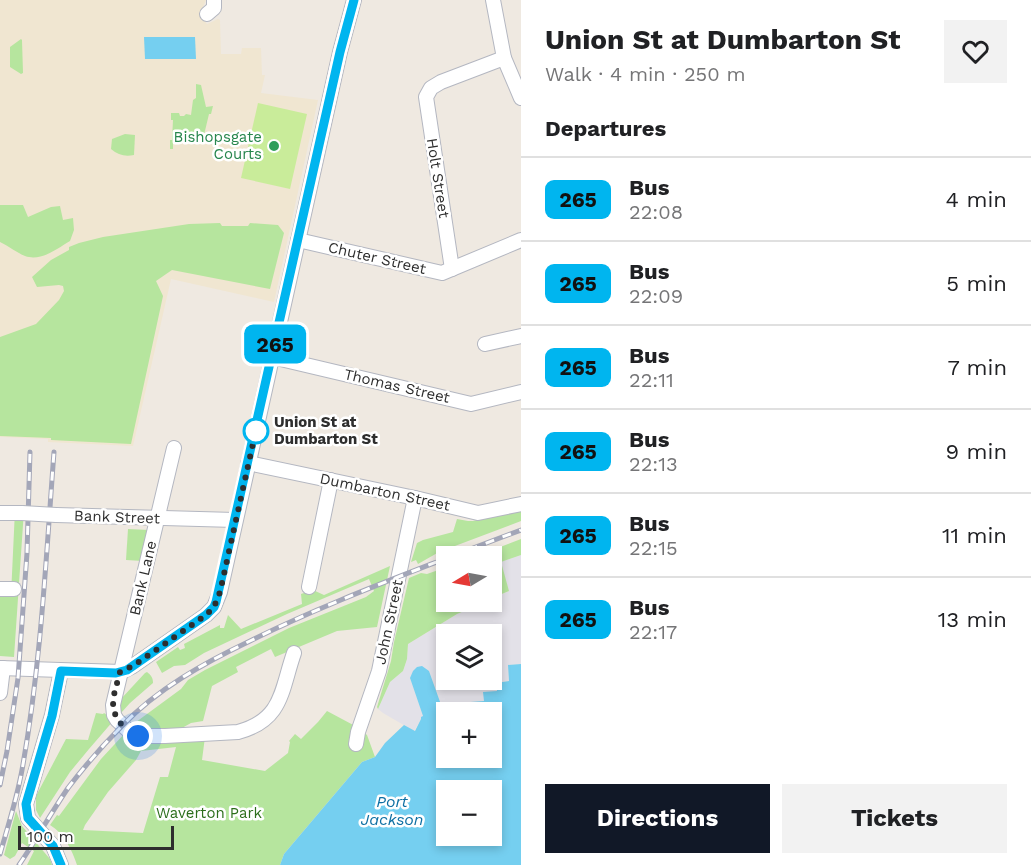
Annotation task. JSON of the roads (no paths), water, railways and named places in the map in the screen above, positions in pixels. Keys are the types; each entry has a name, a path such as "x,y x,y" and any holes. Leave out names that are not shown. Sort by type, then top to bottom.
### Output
{"street":[{"path":"207,14 214,8 214,0"},
{"path":"0,693 2,668 120,672 133,666 214,607 220,592 340,52 354,0"},
{"path":"493,0 504,58 521,98"},
{"name":"Holt Street","path":"452,270 426,101 431,88 441,82 504,58"},
{"name":"Chuter Street","path":"298,240 442,273 521,240"},
{"path":"485,344 521,336"},
{"name":"Thomas Street","path":"272,357 471,404 521,392"},
{"name":"Bank Lane","path":"174,448 120,672 113,708 117,720 134,736 238,732 249,729 259,724 277,706 294,653"},
{"name":"Dumbarton Street","path":"248,463 478,513 521,504"},
{"path":"309,587 331,480"},
{"name":"John Street","path":"356,744 379,672 415,498"},
{"name":"Bank Street","path":"0,513 235,520"},
{"path":"61,671 52,716 26,804 28,818 53,846 61,865"}],"water":[{"path":"144,37 195,37 196,59 145,59"},
{"name":"Port Jackson","path":"521,664 521,865 280,865 284,854 362,762 375,757 385,743 404,725 415,731 423,716 410,678 417,667 422,666 429,671 440,702 436,702 436,768 502,768 502,702 470,702 484,701 483,692 502,690 502,682 509,681 508,665"}],"railway":[{"path":"0,785 18,678 27,553 30,452"},
{"path":"0,854 20,780 29,731 42,611 54,452"},
{"path":"479,546 521,530"},
{"path":"19,865 68,788 87,764 150,700 216,658 274,629 436,562"}],"place":[{"name":"Bishopsgate Courts","path":"274,146"},
{"name":"Union St at Dumbarton St","path":"256,431"}],"park label":[{"name":"Waverton Park","path":"209,813"}]}
